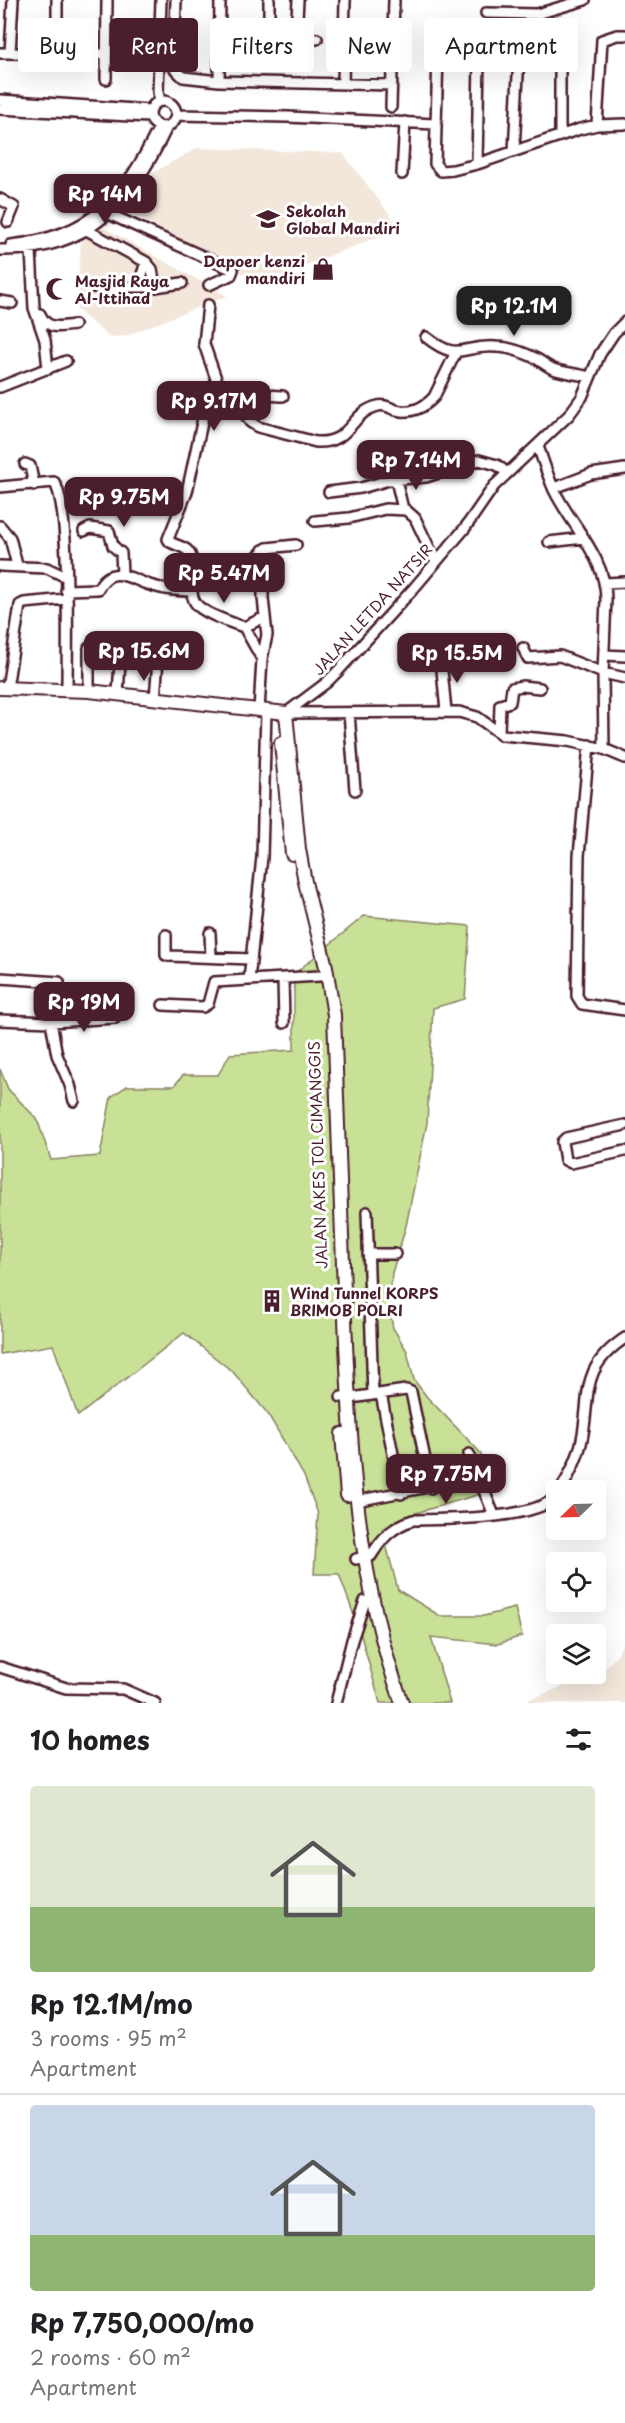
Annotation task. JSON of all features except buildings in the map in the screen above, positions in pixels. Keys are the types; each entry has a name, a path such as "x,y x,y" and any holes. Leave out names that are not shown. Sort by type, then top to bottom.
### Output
{"main road":[{"path":"4,688 67,689 272,712 334,1015 345,1397 360,1558 394,1703"},
{"name":"JALAN AKES TOL CIMANGGIS","path":"272,712 294,863 320,976 327,1018 345,1397 343,1465 360,1558"},
{"path":"369,1600 402,1703"}],"street":[{"path":"5,53 13,0"},
{"path":"57,0 57,18"},
{"path":"106,79 107,0"},
{"path":"160,101 158,92 161,0"},
{"path":"176,0 174,68 183,77 219,81 392,85"},
{"path":"219,81 220,0"},
{"path":"269,0 270,18"},
{"path":"297,18 298,0"},
{"path":"343,84 345,0"},
{"path":"391,107 394,0"},
{"path":"486,13 537,14 585,0"},
{"path":"597,125 602,40 625,35"},
{"path":"477,164 479,61 472,51 444,46 438,53 435,124 435,164 439,170 453,170 477,164 597,125 625,124"},
{"path":"514,151 519,56 525,52 556,50 560,54 560,136"},
{"path":"98,54 106,54"},
{"path":"0,100 149,113"},
{"path":"0,250 33,250 62,242 102,211 116,198 141,164 163,127 173,123 176,115 171,103 160,101 154,104 149,113"},
{"path":"0,109 149,113"},
{"path":"149,113 154,124 163,127"},
{"path":"176,115 435,124"},
{"path":"402,174 405,122"},
{"path":"0,244 13,245 48,239 82,228 109,214 129,195 153,158 163,127"},
{"path":"0,199 14,207 8,222"},
{"path":"109,214 233,270 231,275 209,285"},
{"path":"82,228 146,262 152,269 155,286"},
{"path":"33,250 42,319 48,325 55,327 74,325"},
{"path":"33,250 34,308 45,340 48,369"},
{"path":"138,287 146,262"},
{"path":"90,287 138,287 182,283"},
{"path":"0,302 12,303"},
{"path":"208,304 204,344 222,396"},
{"name":"JALAN LETDA NATSIR","path":"272,712 332,677 465,528 506,472 538,446 576,407 606,345 625,322"},
{"path":"426,337 443,349 456,352 500,346 537,359 553,369 590,377"},
{"path":"235,397 250,422 258,427 326,442 339,438 364,412 380,405 408,411 429,403 456,352"},
{"path":"0,387 66,361"},
{"path":"249,980 262,857 272,712 262,659 244,627 224,620 196,605 192,591 190,555 186,549 170,542 169,534 187,492 207,404 211,399 222,396 283,396"},
{"path":"538,446 554,488 584,538 605,583 604,749"},
{"path":"329,492 431,476 460,464 478,460 497,465 506,472"},
{"path":"25,464 30,466 34,485"},
{"path":"554,488 591,474 625,469"},
{"path":"396,480 403,509"},
{"path":"0,487 54,482 58,488 64,528 67,689"},
{"path":"315,521 349,518 375,511 403,509 416,518 436,562"},
{"path":"0,526 10,538 16,565"},
{"path":"84,531 90,528 109,531 112,546 121,553 122,574"},
{"path":"549,542 584,538"},
{"path":"236,568 251,562 263,550 275,546 296,545"},
{"path":"262,659 267,635 264,618 263,550"},
{"path":"0,566 47,568 66,577"},
{"path":"4,688 20,605 98,589 102,582 112,575 122,574 152,586 174,591 192,591"},
{"path":"192,579 211,582"},
{"path":"605,583 625,582"},
{"path":"244,627 264,618"},
{"path":"118,694 121,646"},
{"path":"156,699 159,646"},
{"path":"89,648 89,691"},
{"path":"523,648 528,658 560,656 603,673 625,678"},
{"path":"604,655 625,656"},
{"path":"441,660 446,711"},
{"path":"499,734 500,705 510,702 512,688 522,686 540,688"},
{"path":"272,712 349,714 446,711 477,717 499,734 589,746 604,749 625,758"},
{"path":"349,714 355,790"},
{"path":"589,746 579,856 577,996 582,1004 625,1010"},
{"path":"210,933 211,957"},
{"path":"166,935 166,956 251,959"},
{"path":"163,1005 203,1007 208,1004 214,982 320,976"},
{"path":"0,978 59,982"},
{"path":"284,979 284,1023"},
{"path":"0,1020 51,1022 115,1018"},
{"path":"51,1022 57,1055 74,1101"},
{"path":"625,1125 566,1138 562,1142 565,1160 571,1163 625,1151"},
{"path":"367,1212 377,1395 401,1494"},
{"path":"368,1254 395,1254"},
{"path":"566,1480 574,1466 581,1443 590,1378 609,1349 625,1338"},
{"path":"345,1397 406,1390 411,1392 431,1488"},
{"path":"469,1454 494,1515"},
{"path":"356,1502 480,1477"},
{"path":"360,1558 371,1556 382,1537 398,1525 412,1520 528,1512 546,1504"},
{"path":"336,1703 352,1640 369,1600"},
{"path":"0,1667 66,1688 123,1689 155,1703"}],"shaded area":[{"name":"Sekolah Global Mandiri","path":"197,148 343,153 400,228 261,283 125,210 151,174"},
{"path":"103,227 227,296 125,336 109,337 76,309 81,242"},
{"path":"625,1637 625,1703 520,1703 569,1684 606,1684 606,1668 618,1654"}],"green space":[{"path":"364,916 470,926 465,999 433,1008 427,1123 406,1226 392,1273 389,1307 393,1328 407,1351 414,1380 427,1397 478,1450 501,1488 409,1515 382,1529 398,1590 440,1616 484,1616 515,1608 522,1636 498,1644 431,1637 450,1703 380,1703 360,1632 339,1574 314,1574 318,1514 304,1476 268,1414 233,1372 184,1333 78,1416 53,1345 0,1354 0,1069 8,1089 37,1119 51,1160 100,1156 111,1097 127,1086 174,1086 183,1075 218,1075 230,1054 294,1050 294,974"}],"place":[{"name":"Sekolah Global Mandiri","path":"268,219"},
{"name":"Dapoer kenzi mandiri","path":"323,269"},
{"name":"Masjid Raya Al-Ittihad","path":"57,289"},
{"name":"Wind Tunnel KORPS BRIMOB POLRI","path":"272,1301"}]}
